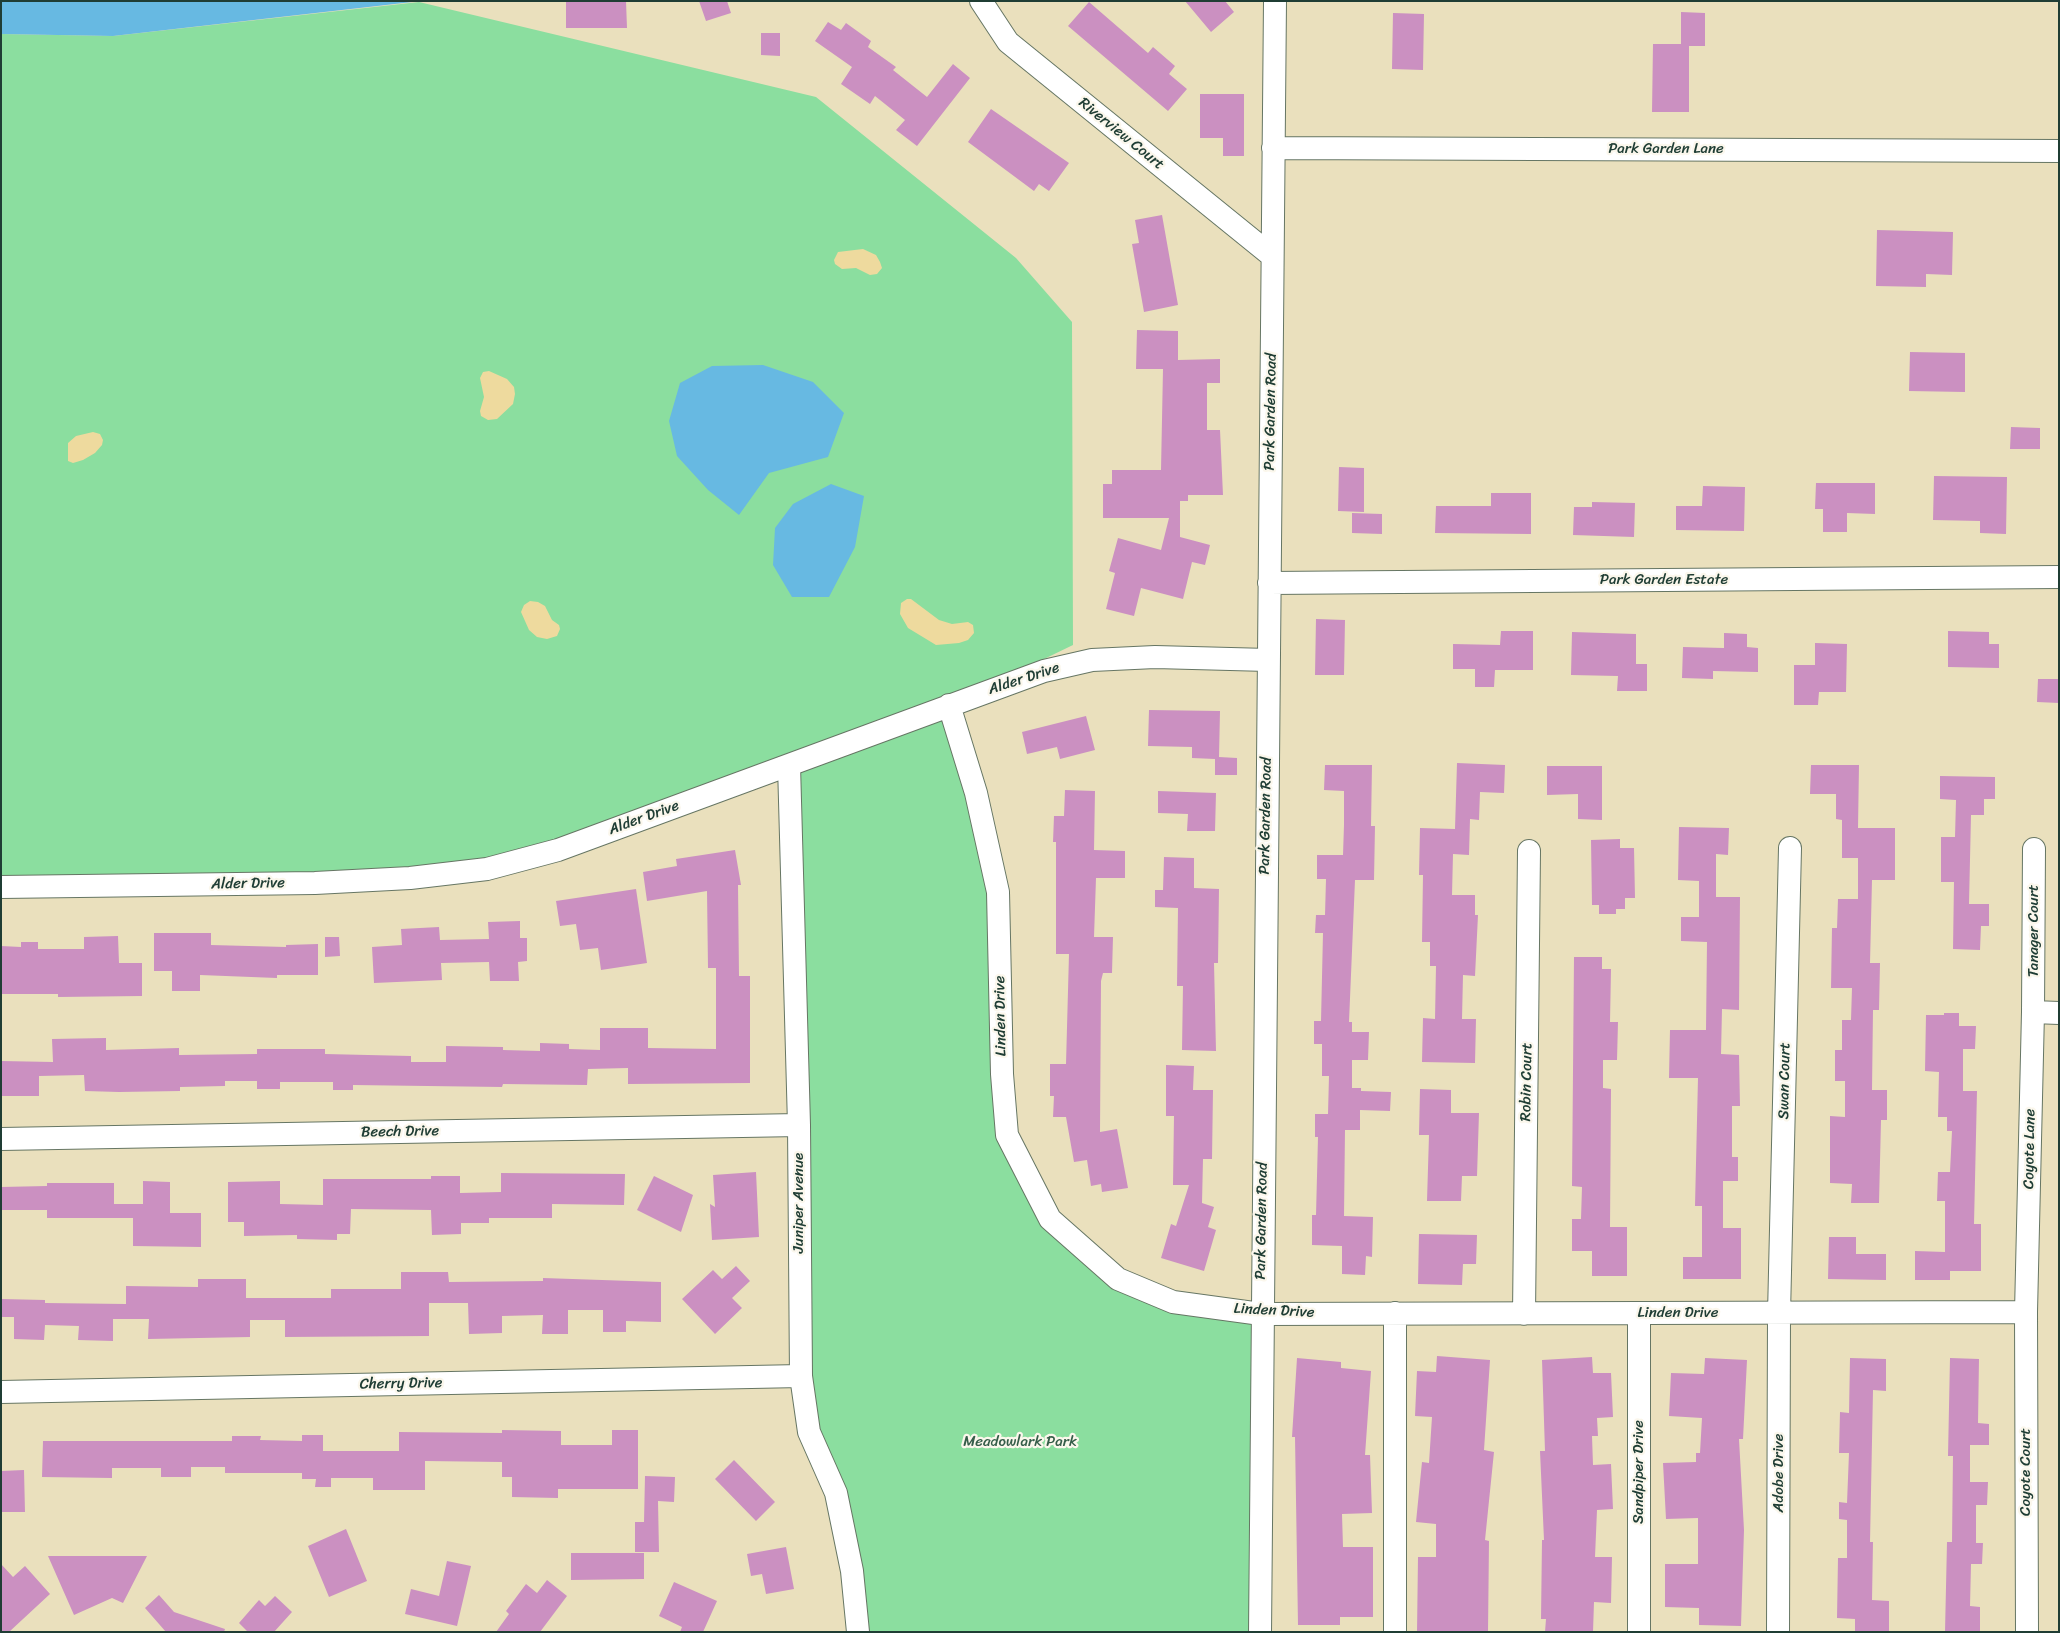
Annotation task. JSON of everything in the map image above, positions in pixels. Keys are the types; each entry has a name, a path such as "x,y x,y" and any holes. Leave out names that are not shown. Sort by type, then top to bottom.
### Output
{"street":[{"name":"Riverview Court","path":"981,1 1008,42 1272,256"},
{"name":"Park Garden Road","path":"1260,1632 1261,1314 1275,1"},
{"name":"Park Garden Lane","path":"1273,148 2059,151"},
{"name":"Park Garden Estate","path":"1269,583 2059,577"},
{"name":"Alder Drive","path":"1,887 315,883 410,878 487,869 558,850 1044,671 1092,660 1155,657 1268,660"},
{"name":"Linden Drive","path":"949,705 976,793 998,892 1002,1074 1007,1135 1050,1219 1118,1279 1173,1302 1261,1314 2026,1312"},
{"name":"Juniper Avenue","path":"789,765 799,1125 801,1376 809,1432 836,1493 852,1571 858,1632"},
{"name":"Swan Court","path":"1779,1314 1790,848"},
{"name":"Tanager Court","path":"2033,1012 2034,849"},
{"name":"Robin Court","path":"1524,1314 1529,851"},
{"path":"2033,1012 2059,1013"},
{"name":"Coyote Lane","path":"2026,1312 2033,1012"},
{"name":"Beech Drive","path":"1,1139 799,1125"},
{"name":"Coyote Court","path":"2026,1312 2027,1632"},
{"path":"1395,1313 1395,1632"},
{"name":"Sandpiper Drive","path":"1639,1313 1639,1632"},
{"name":"Adobe Drive","path":"1778,1632 1779,1314"},
{"name":"Cherry Drive","path":"1,1392 801,1376"}],"green space":[{"name":"Meadowlark Park","path":"419,2 816,97 1016,258 1072,322 1073,645 949,705 998,892 1007,1135 1050,1219 1118,1279 1261,1314 1260,1632 858,1632 852,1571 809,1432 789,765 487,869 1,887 1,34 113,36"}],"sand":[{"path":"863,249 876,255 880,262 882,268 877,274 870,275 856,268 842,269 835,264 834,260 838,252"},
{"path":"489,371 507,379 514,387 515,394 513,404 497,419 488,420 481,416 480,411 484,397 480,378 483,372"},
{"path":"93,432 100,434 103,440 102,445 95,453 83,460 73,463 68,461 68,443 76,436"},
{"path":"911,599 939,620 952,624 968,622 973,625 974,633 968,640 959,643 936,645 908,628 900,614 901,603"},
{"path":"530,601 538,602 545,606 552,620 559,625 560,629 557,636 547,639 537,637 529,630 521,612 524,605"}],"water":[{"path":"1,1 421,1 113,36 1,34"},
{"path":"763,365 813,382 844,413 828,457 769,473 739,515 708,490 677,456 669,421 680,383 712,366"},
{"path":"831,484 864,496 855,547 829,597 792,597 773,565 775,528 793,504"}],"building":[{"path":"566,1 626,1 627,28 566,28"},
{"path":"699,1 727,1 731,13 706,21"},
{"path":"1185,1 1225,1 1234,12 1211,32"},
{"path":"1089,2 1148,53 1153,47 1175,66 1169,74 1187,89 1168,111 1068,26"},
{"path":"1681,12 1705,13 1705,46 1689,46 1689,112 1652,112 1653,44 1681,44"},
{"path":"1393,13 1424,14 1423,70 1392,69"},
{"path":"828,22 841,30 846,23 871,41 868,47 896,67 893,70 927,97 953,64 970,78 917,146 896,130 905,120 875,96 870,104 841,84 852,67 815,41"},
{"path":"761,33 780,33 780,56 761,55"},
{"path":"1200,94 1244,94 1244,156 1223,156 1223,138 1200,138"},
{"path":"991,109 1069,163 1049,191 1039,184 1034,191 968,142"},
{"path":"1162,215 1178,305 1144,312 1132,244 1139,243 1135,220"},
{"path":"1877,230 1953,232 1952,275 1926,274 1926,287 1876,286"},
{"path":"1137,330 1178,331 1178,360 1220,359 1220,383 1207,383 1207,430 1220,430 1223,495 1188,495 1188,501 1180,501 1180,537 1210,545 1205,565 1192,562 1183,599 1141,588 1134,616 1106,609 1115,573 1109,571 1118,538 1161,550 1169,518 1103,518 1103,484 1112,484 1112,470 1161,470 1163,369 1136,369"},
{"path":"1910,352 1965,353 1965,392 1909,391"},
{"path":"2011,427 2040,428 2040,449 2010,449"},
{"path":"1339,467 1364,468 1364,512 1338,511"},
{"path":"1934,476 2007,477 2006,534 1980,533 1980,521 1933,520"},
{"path":"1816,483 1875,483 1875,514 1847,513 1847,532 1823,532 1823,509 1815,509"},
{"path":"1703,486 1745,487 1744,531 1676,530 1676,506 1702,506"},
{"path":"1491,493 1531,493 1531,534 1435,533 1436,506 1491,506"},
{"path":"1592,502 1635,503 1634,537 1573,535 1574,507 1592,507"},
{"path":"1352,513 1382,514 1382,534 1352,533"},
{"path":"1316,619 1345,620 1344,675 1315,675"},
{"path":"1501,631 1533,631 1533,670 1495,670 1494,687 1475,687 1475,669 1453,669 1453,644 1500,645"},
{"path":"1948,631 1989,632 1989,644 1999,644 1999,668 1948,667"},
{"path":"1572,632 1636,634 1636,664 1647,664 1647,691 1617,691 1618,676 1571,675"},
{"path":"1724,633 1747,634 1747,647 1758,648 1758,672 1713,671 1713,679 1682,678 1683,647 1724,648"},
{"path":"1815,643 1847,644 1846,692 1819,692 1818,705 1794,705 1794,665 1815,665"},
{"path":"2038,679 2059,679 2059,703 2037,702"},
{"path":"1149,710 1220,711 1219,757 1237,758 1237,775 1215,775 1215,759 1192,758 1192,747 1148,746"},
{"path":"1086,716 1095,750 1060,759 1057,747 1027,754 1022,732"},
{"path":"1457,763 1505,765 1504,793 1480,792 1479,820 1470,819 1469,855 1453,854 1452,895 1475,895 1475,915 1478,915 1475,976 1463,975 1462,1019 1476,1019 1475,1063 1422,1062 1423,1018 1435,1019 1436,966 1430,966 1430,942 1422,942 1423,875 1419,875 1420,828 1455,829"},
{"path":"1325,765 1372,765 1371,826 1375,826 1374,880 1355,880 1349,1022 1352,1022 1352,1032 1369,1032 1368,1060 1352,1060 1352,1088 1361,1088 1361,1091 1391,1092 1390,1111 1360,1110 1360,1130 1345,1130 1344,1216 1373,1217 1372,1257 1366,1256 1365,1275 1342,1274 1342,1246 1312,1245 1312,1215 1316,1215 1318,1137 1315,1137 1315,1114 1328,1114 1329,1076 1322,1076 1322,1044 1314,1044 1314,1021 1321,1021 1323,933 1315,933 1316,915 1325,915 1326,879 1317,879 1317,855 1343,855 1344,825 1344,791 1324,790"},
{"path":"1811,765 1859,765 1858,828 1895,828 1895,880 1872,880 1870,963 1880,963 1879,1010 1873,1010 1872,1090 1887,1090 1887,1120 1881,1120 1879,1203 1851,1203 1852,1184 1830,1183 1830,1116 1845,1117 1845,1081 1835,1081 1835,1050 1842,1050 1842,1020 1851,1020 1852,988 1831,988 1832,928 1837,928 1838,899 1858,899 1858,858 1842,858 1842,820 1836,819 1836,794 1810,794"},
{"path":"1547,766 1602,766 1602,820 1578,819 1578,794 1547,795"},
{"path":"1940,776 1995,777 1995,799 1984,799 1984,815 1971,815 1969,904 1989,904 1989,926 1981,926 1980,950 1953,949 1954,882 1941,882 1941,837 1955,837 1956,800 1940,799"},
{"path":"1065,790 1095,791 1094,850 1125,851 1125,878 1096,878 1094,937 1113,937 1112,973 1103,973 1101,981 1100,1132 1117,1129 1128,1188 1102,1192 1101,1184 1091,1186 1087,1160 1074,1162 1066,1117 1053,1117 1054,1096 1050,1096 1050,1064 1066,1064 1069,954 1056,954 1056,842 1053,842 1054,816 1064,816"},
{"path":"1158,791 1216,793 1215,831 1187,831 1188,814 1158,813"},
{"path":"1679,827 1729,828 1728,855 1716,854 1716,897 1740,897 1739,1010 1722,1009 1721,1054 1739,1055 1740,1106 1732,1106 1732,1157 1738,1157 1738,1181 1723,1181 1723,1228 1741,1228 1741,1279 1683,1279 1683,1257 1702,1257 1702,1206 1695,1206 1698,1078 1669,1078 1670,1030 1706,1030 1707,942 1681,941 1681,917 1699,917 1699,881 1678,880"},
{"path":"1620,839 1620,848 1634,848 1635,898 1625,898 1625,909 1616,909 1616,914 1599,914 1599,905 1592,905 1591,840"},
{"path":"735,850 741,885 738,885 739,976 750,976 750,1083 628,1084 628,1068 588,1069 587,1085 503,1084 502,1087 353,1085 353,1090 333,1090 333,1082 280,1082 280,1089 257,1089 257,1081 225,1081 225,1086 180,1087 180,1091 119,1092 85,1091 84,1075 39,1076 39,1096 1,1096 1,1061 53,1062 52,1039 106,1038 106,1050 179,1048 179,1055 257,1054 257,1049 325,1049 325,1054 411,1056 411,1062 446,1062 446,1046 503,1047 503,1050 540,1051 540,1043 569,1044 569,1049 600,1050 600,1028 648,1028 648,1048 716,1049 716,968 708,968 707,891 647,901 643,872 677,866 676,859"},
{"path":"1164,857 1194,858 1194,888 1219,889 1218,963 1214,963 1216,1051 1182,1050 1183,986 1177,986 1178,908 1155,907 1155,890 1163,890"},
{"path":"636,889 647,963 601,970 598,948 580,950 576,924 560,926 556,901"},
{"path":"520,921 520,938 527,938 527,961 518,962 519,981 490,981 489,962 441,963 442,980 374,983 372,947 402,945 401,929 439,927 440,940 489,939 488,922"},
{"path":"154,933 211,933 211,945 286,947 286,945 318,944 318,975 277,975 277,978 200,975 200,991 172,991 172,971 154,971"},
{"path":"118,936 119,963 142,963 142,996 58,997 58,994 1,994 1,946 21,947 21,942 38,942 38,949 84,949 84,937"},
{"path":"325,937 339,937 340,956 325,957"},
{"path":"1574,957 1602,957 1602,969 1611,969 1610,1022 1618,1022 1617,1060 1603,1060 1603,1088 1611,1089 1610,1227 1627,1227 1627,1276 1592,1276 1592,1251 1572,1251 1572,1219 1581,1219 1582,1187 1572,1186"},
{"path":"1944,1013 1959,1013 1959,1026 1976,1026 1975,1049 1963,1049 1963,1091 1977,1091 1974,1224 1981,1224 1981,1271 1950,1271 1950,1280 1915,1280 1915,1251 1945,1252 1945,1201 1937,1201 1938,1172 1950,1172 1952,1131 1947,1131 1947,1117 1938,1117 1939,1072 1925,1071 1926,1015 1944,1015"},
{"path":"1166,1065 1194,1066 1193,1090 1213,1090 1212,1159 1203,1159 1202,1203 1214,1207 1208,1227 1216,1230 1204,1271 1161,1258 1171,1224 1176,1226 1189,1185 1173,1185 1174,1116 1166,1116"},
{"path":"1420,1089 1451,1090 1451,1113 1479,1113 1477,1176 1462,1176 1461,1201 1427,1201 1429,1135 1419,1135"},
{"path":"756,1172 759,1237 712,1240 710,1204 715,1207 713,1175"},
{"path":"501,1173 625,1174 624,1205 552,1204 552,1218 489,1218 489,1223 461,1223 461,1234 432,1235 431,1210 351,1209 350,1234 337,1234 337,1240 297,1239 297,1235 244,1236 244,1222 228,1222 228,1182 280,1181 280,1204 323,1205 323,1179 431,1179 431,1176 460,1176 460,1193 501,1192"},
{"path":"654,1176 693,1195 681,1232 637,1210"},
{"path":"143,1181 170,1182 170,1213 201,1213 201,1247 133,1246 133,1218 47,1218 47,1210 1,1210 1,1187 47,1186 47,1183 114,1183 114,1204 143,1204"},
{"path":"1419,1234 1477,1235 1476,1264 1463,1264 1462,1285 1418,1284"},
{"path":"1829,1237 1856,1237 1856,1254 1886,1254 1886,1280 1828,1279"},
{"path":"736,1266 750,1281 732,1298 742,1308 715,1334 682,1299 713,1270 722,1279"},
{"path":"401,1272 448,1272 449,1282 543,1281 543,1278 661,1282 661,1322 626,1321 626,1332 603,1332 603,1310 568,1310 568,1334 542,1334 543,1315 502,1316 502,1333 469,1334 468,1303 429,1303 429,1336 285,1337 285,1320 250,1320 250,1337 148,1339 149,1319 113,1319 113,1341 78,1340 79,1326 45,1325 44,1340 14,1339 14,1317 1,1317 1,1299 45,1300 45,1303 126,1304 126,1286 198,1287 198,1279 246,1279 246,1298 331,1298 331,1289 401,1289"},
{"path":"1437,1356 1490,1360 1484,1450 1494,1452 1485,1540 1489,1541 1488,1632 1417,1632 1418,1557 1436,1557 1436,1524 1416,1522 1422,1462 1429,1463 1432,1417 1415,1416 1417,1371 1436,1372"},
{"path":"1592,1357 1593,1373 1611,1373 1613,1417 1597,1418 1598,1436 1592,1436 1593,1465 1611,1464 1613,1509 1597,1510 1595,1557 1612,1557 1611,1603 1594,1602 1593,1632 1545,1632 1546,1619 1541,1619 1542,1540 1544,1540 1540,1451 1545,1451 1542,1360"},
{"path":"1297,1358 1341,1362 1341,1368 1371,1371 1365,1455 1370,1455 1372,1513 1342,1514 1343,1547 1373,1547 1373,1617 1340,1617 1340,1625 1298,1625 1295,1437 1292,1437"},
{"path":"1705,1358 1747,1360 1743,1439 1739,1439 1744,1530 1741,1626 1699,1625 1699,1608 1665,1607 1665,1564 1698,1564 1698,1518 1666,1519 1663,1463 1696,1462 1696,1453 1700,1453 1702,1418 1669,1416 1671,1373 1704,1374"},
{"path":"1850,1358 1886,1359 1886,1391 1873,1390 1870,1542 1873,1542 1872,1600 1889,1601 1889,1632 1855,1632 1855,1619 1837,1618 1838,1558 1847,1558 1847,1520 1839,1519 1839,1502 1847,1503 1849,1453 1839,1453 1840,1412 1849,1413"},
{"path":"1950,1358 1979,1359 1978,1423 1989,1424 1989,1445 1970,1445 1970,1482 1988,1482 1987,1505 1976,1505 1976,1543 1983,1543 1982,1564 1971,1564 1970,1606 1980,1607 1980,1632 1945,1632 1947,1542 1952,1542 1953,1456 1948,1456"},
{"path":"502,1430 561,1431 561,1445 612,1445 612,1430 638,1430 638,1489 558,1489 558,1498 512,1497 512,1477 502,1477 502,1462 425,1461 425,1490 373,1490 373,1478 331,1478 331,1487 315,1487 316,1479 302,1479 302,1473 225,1473 225,1467 191,1467 191,1477 161,1477 161,1468 112,1468 112,1478 42,1477 43,1441 232,1441 232,1436 261,1436 260,1440 302,1441 302,1435 323,1435 323,1451 399,1451 399,1432 502,1433"},
{"path":"734,1460 775,1502 756,1521 715,1479"},
{"path":"24,1470 25,1512 1,1512 1,1471"},
{"path":"645,1476 675,1477 674,1502 658,1501 659,1552 635,1552 635,1522 644,1522"},
{"path":"346,1529 367,1581 329,1597 308,1546"},
{"path":"786,1547 794,1589 766,1594 762,1574 751,1576 747,1554"},
{"path":"571,1553 644,1553 644,1579 571,1580"},
{"path":"48,1556 147,1556 123,1603 112,1598 74,1615"},
{"path":"447,1561 471,1566 457,1626 405,1614 411,1589 439,1596"},
{"path":"1,1564 13,1577 25,1566 50,1594 9,1632 1,1632"},
{"path":"547,1580 567,1596 540,1632 496,1632 509,1614 506,1611 526,1584 537,1593"},
{"path":"674,1582 717,1601 703,1632 680,1632 682,1627 659,1616"},
{"path":"159,1595 174,1612 225,1629 224,1632 166,1632 145,1608"},
{"path":"275,1596 292,1612 274,1632 248,1632 239,1623 259,1600 265,1606"}]}
